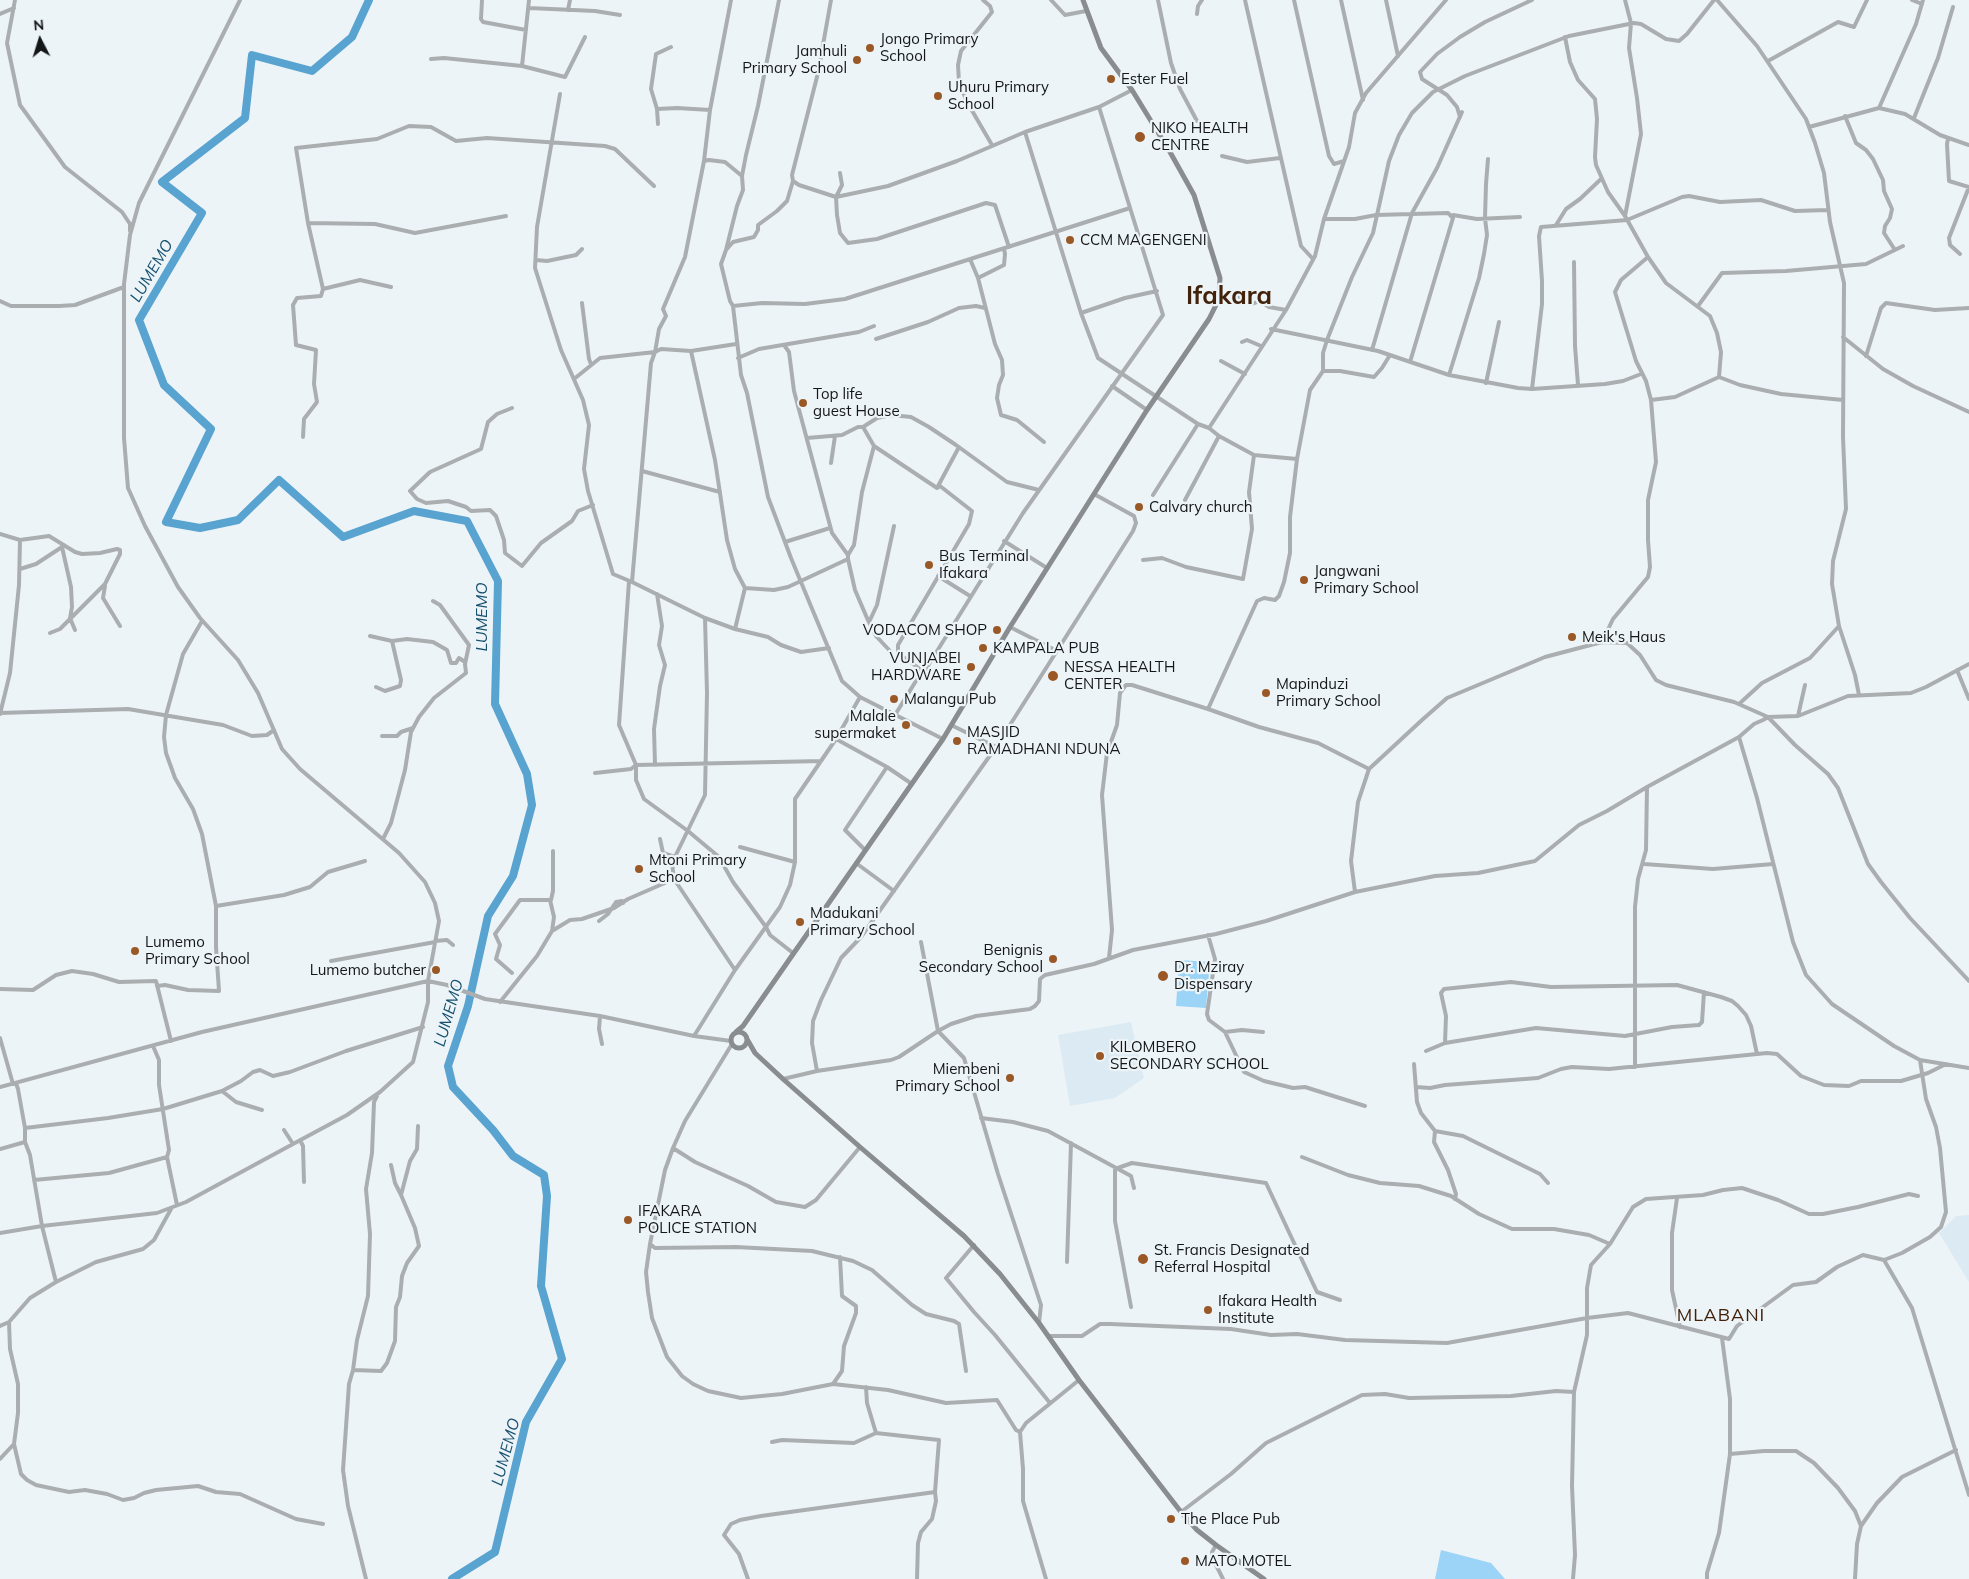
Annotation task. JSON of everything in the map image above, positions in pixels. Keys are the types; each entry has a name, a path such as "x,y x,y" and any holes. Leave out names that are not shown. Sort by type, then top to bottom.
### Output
{"main road":[{"path":"755,1053 739,1048 731,1043 731,1036 745,1021 793,954 942,739 1047,568 1147,410 1209,319 1219,299 1220,278 1194,195 1132,90 1101,48 1083,0"},
{"path":"739,1048 745,1045 745,1021"},
{"path":"736,1032 742,1032 755,1053 783,1079 974,1245 1000,1274 1039,1324 1078,1380 1180,1512 1216,1545 1264,1579"}],"street":[{"path":"0,1233 42,1226 157,1213 171,1209 347,1115 378,1094 413,1062 428,1002 428,981 439,921 435,904 425,882 383,839 300,769 282,749 258,693 238,660 202,621 178,587 145,526 128,488 124,438 124,287 130,224 122,212 65,167 20,105 8,43 16,0"},
{"path":"130,235 139,202 240,0"},
{"path":"482,0 483,22 526,30"},
{"path":"522,66 529,0"},
{"path":"568,10 570,0"},
{"path":"731,0 710,110 704,161 685,256 663,309 666,316 659,329 651,363 619,725 636,766 636,780 644,799 688,831 719,857 733,882 770,935 793,954"},
{"path":"779,0 742,176 743,190 735,211 721,264 730,301 733,306 738,358 768,497 842,681 860,697 942,739"},
{"path":"726,250 733,242 754,237 758,230 758,224 777,211 786,201 793,181 793,171 818,73 831,0"},
{"path":"983,0 992,12 961,51 958,65 959,82 967,102 992,145"},
{"path":"1051,0 1065,15 1086,11"},
{"path":"1158,0 1171,63 1180,89 1197,121"},
{"path":"1197,14 1198,6 1202,0"},
{"path":"1245,0 1301,246 1313,259"},
{"path":"1294,0 1329,156 1334,164 1344,161"},
{"path":"1341,0 1363,100"},
{"path":"1386,0 1398,56"},
{"path":"1436,0 1440,6"},
{"path":"1209,428 1245,374 1271,329 1286,310 1313,259 1324,219 1344,161 1356,113 1363,100 1446,0"},
{"path":"1372,350 1412,214 1437,168 1461,115 1457,107 1439,89 1422,79 1420,72 1437,54 1475,28 1532,0"},
{"path":"1625,0 1631,23 1629,48 1641,134 1626,218"},
{"path":"1208,709 1257,601 1264,598 1275,600 1279,596 1284,582 1290,553 1290,514 1310,390 1323,371 1323,353 1327,340 1352,277 1373,234 1389,161 1399,135 1412,113 1429,95 1465,76 1565,37 1631,23 1641,24 1666,39 1677,42 1687,34 1716,0 1743,29 1768,61 1809,127 1824,173 1828,210 1844,283 1843,400 1846,508 1831,574 1839,626 1855,675 1859,695"},
{"path":"1768,61 1838,22 1854,27 1867,0"},
{"path":"1879,108 1916,24 1922,2 1912,0"},
{"path":"1914,118 1938,58 1953,7"},
{"path":"0,14 14,8"},
{"path":"529,8 595,11 620,15"},
{"path":"431,59 444,58 522,66 565,77 585,37"},
{"path":"1565,37 1570,62 1578,80 1594,99 1597,119 1595,159 1601,179 1666,283 1710,316 1717,333 1721,352 1719,377"},
{"path":"658,124 658,108 651,88 656,54 671,46"},
{"path":"793,181 799,186 836,197 888,186 957,161 1025,132 1099,107 1132,90"},
{"path":"560,94 537,227 535,268 546,304 583,400 589,425 584,470 613,574 705,618 735,629 768,637 801,652 829,648"},
{"path":"895,715 919,676 924,672 1004,542 1163,315 1099,107"},
{"path":"658,108 710,110"},
{"path":"1809,127 1879,108 1905,114 1948,139 1969,145"},
{"path":"1845,116 1856,143 1866,150 1873,159 1882,180 1884,191 1892,209 1884,234 1895,250"},
{"path":"303,438 304,419 317,402 314,384 316,350 296,345 293,305 296,298 321,296 323,289 308,223 296,148 377,139 409,126 431,127 456,140 487,138 605,146 615,149 654,186"},
{"path":"1025,132 1096,356 1198,424 1209,428 1219,436 1254,455 1298,459"},
{"path":"1948,139 1949,181 1969,187 1949,238 1950,245 1960,254"},
{"path":"1222,156 1247,162 1280,158"},
{"path":"1449,375 1479,278 1487,235 1485,218 1488,159"},
{"path":"704,161 725,162 742,176"},
{"path":"840,173 842,185 836,197 840,233 848,243 877,239 986,203 995,205 1006,248 1004,265 978,278"},
{"path":"1556,225 1566,209 1580,199 1601,179"},
{"path":"1532,389 1542,304 1539,231 1543,226 1626,218 1689,196 1720,202 1760,200 1795,211 1828,210"},
{"path":"733,306 762,303 805,304 845,299 1130,208"},
{"path":"1324,219 1448,213 1453,218"},
{"path":"1410,362 1453,215 1485,218 1520,217"},
{"path":"308,223 375,224 416,233 506,216"},
{"path":"1698,306 1722,273 1786,271 1868,264 1903,246"},
{"path":"536,260 548,261 576,255 582,248"},
{"path":"1602,642 1613,619 1648,577 1649,571 1648,500 1656,462 1651,400 1646,381 1641,374 1633,352 1615,292 1617,284 1624,276 1648,257"},
{"path":"970,259 978,278 995,344 1002,360 1003,375 997,398 1001,415 1017,420 1044,442"},
{"path":"1574,262 1575,346 1578,385"},
{"path":"323,289 360,280 391,287"},
{"path":"0,302 11,306 75,305 124,287"},
{"path":"1081,312 1125,298 1157,291"},
{"path":"1236,295 1252,304 1260,302 1269,307 1286,310"},
{"path":"582,303 588,359 591,364"},
{"path":"1866,356 1881,308 1886,303 1935,310 1969,308"},
{"path":"876,338 928,322 959,308 976,306 985,308"},
{"path":"1486,383 1499,322"},
{"path":"738,358 759,349 859,332 874,326"},
{"path":"1271,329 1372,350 1449,375 1486,383 1532,389 1623,381 1641,374"},
{"path":"1843,337 1883,369 1913,386 1969,412"},
{"path":"1242,342 1247,340 1261,346"},
{"path":"574,378 600,358 661,350 691,351 736,344"},
{"path":"784,345 789,352 794,391 830,528 848,557 855,590 876,636 891,652"},
{"path":"691,351 720,492 727,540 735,569 745,588 735,629"},
{"path":"1323,371 1340,371 1374,377 1390,355"},
{"path":"1221,361 1245,374"},
{"path":"1651,400 1675,397 1719,377 1740,385 1781,394 1843,400"},
{"path":"1112,386 1147,410"},
{"path":"512,408 497,414 488,422 481,449 430,472 410,491 417,499 426,503 448,501 466,507 470,512 490,510 496,516 504,540 505,554 522,566 541,543 572,521 578,511 593,505"},
{"path":"807,438 842,435 858,427 863,427 877,418 891,415 911,418 929,427 1007,482 1039,490"},
{"path":"1153,495 1198,424"},
{"path":"863,427 874,446 937,488 940,486 972,511 969,524 898,645 898,653 924,672"},
{"path":"832,463 835,436"},
{"path":"1185,500 1219,436"},
{"path":"745,588 774,590 788,587 848,557 854,545 862,492 874,446"},
{"path":"937,488 959,447"},
{"path":"1143,560 1162,558 1186,567 1243,579 1252,529 1249,492 1254,455"},
{"path":"642,471 720,492"},
{"path":"817,1071 812,1043 813,1021 841,958 861,937 996,747 1133,531 1136,523 1134,516 1094,494"},
{"path":"870,620 879,596 894,526"},
{"path":"785,542 830,528"},
{"path":"0,534 20,540 49,536 63,546 82,554 120,550 120,554 105,584 103,598 120,626"},
{"path":"20,540 20,569 10,673 0,713 128,709 223,725 252,736 267,735 274,730"},
{"path":"1004,542 1047,568"},
{"path":"20,569 36,564 63,546"},
{"path":"63,546 70,577 72,607 70,618 75,630"},
{"path":"938,576 970,596"},
{"path":"50,633 60,629 105,584"},
{"path":"655,765 654,729 660,686 666,665 659,645 662,626 657,594"},
{"path":"383,839 391,823 405,770 413,728 434,698 466,673 465,662 469,645 440,605 433,601"},
{"path":"705,618 707,693 705,795 672,863 674,879 735,970"},
{"path":"157,986 165,985 188,990 220,991 216,947 216,906 202,834 193,809 175,778 166,753 164,737 166,715 183,654 202,621"},
{"path":"1740,704 1762,683 1810,658 1839,626"},
{"path":"1010,627 1057,650"},
{"path":"370,636 392,641 407,638 433,642 447,650 451,663 456,663 459,658 465,662"},
{"path":"376,687 385,691 400,686 392,641"},
{"path":"1354,892 1351,860 1358,802 1369,768 1447,698 1545,657 1602,642 1627,643 1640,655 1656,680 1666,685 1740,704 1768,718 1834,781 1868,864 1910,918 1969,981"},
{"path":"783,1079 817,1071 891,1060 899,1057 938,1031 976,1016 1030,1009 1039,1001 1041,977 1133,950 1266,921 1354,892 1435,876 1478,873 1535,861 1579,825 1608,811 1647,787 1739,737 1754,724 1768,718 1798,716 1840,698 1910,692 1926,688 1969,664"},
{"path":"1957,670 1969,699"},
{"path":"1109,958 1112,930 1102,795 1107,753 1117,725 1120,693 1126,685 1132,685 1208,709 1260,728 1318,743 1369,768"},
{"path":"1798,716 1805,685"},
{"path":"694,1036 735,970 780,907 790,886 795,862 796,799 836,739 860,697"},
{"path":"951,725 996,747"},
{"path":"382,736 397,736 401,732 413,728"},
{"path":"1739,737 1757,798 1793,942 1806,975 1832,1004 1894,1046 1920,1060 1969,1068"},
{"path":"836,739 887,767 912,784"},
{"path":"596,773 631,769 636,766 821,761"},
{"path":"865,850 845,830 887,767"},
{"path":"1635,1067 1635,907 1638,879 1644,864 1646,850 1647,787"},
{"path":"660,839 663,853 675,857"},
{"path":"740,847 795,862"},
{"path":"500,1002 537,956 552,931 554,916 550,900 553,891 553,851"},
{"path":"216,906 284,895 310,887 328,872 365,861"},
{"path":"856,862 894,891"},
{"path":"1644,864 1714,869 1773,864"},
{"path":"552,931 570,920 582,919 610,910 674,879"},
{"path":"512,973 496,959 500,945 495,934 520,900 550,900"},
{"path":"598,921 608,914 610,910"},
{"path":"1208,935 1215,959 1207,1014 1209,1020 1225,1032 1244,1072 1264,1082 1293,1088 1306,1087 1364,1106"},
{"path":"331,961 447,940 453,945"},
{"path":"921,942 938,1031 964,1058 981,1118 1041,1305 1039,1324"},
{"path":"0,989 33,990 56,975 72,971 93,974 119,982 156,981 171,1041"},
{"path":"0,1087 222,1028 428,981 462,990 485,1000 600,1016 731,1043 685,1122 665,1170 646,1272 652,1318 667,1357 682,1376 693,1384 708,1391 742,1398 782,1394 833,1384 888,1390 946,1403 997,1400 1016,1430 1020,1432"},
{"path":"1445,1043 1446,1016 1441,993 1444,989 1511,982 1552,986 1677,985 1732,1001 1742,1011 1751,1026 1757,1054"},
{"path":"1426,1051 1445,1043 1536,1028 1610,1036 1634,1035 1672,1027 1699,1026 1702,1022 1704,992"},
{"path":"600,1016 599,1029 602,1044"},
{"path":"25,1128 163,1109 222,1091 253,1072 260,1070 273,1076 290,1072 346,1051 423,1028"},
{"path":"1225,1032 1242,1030 1263,1032"},
{"path":"0,1038 13,1084 16,1083 18,1090 25,1128 24,1142 30,1155 42,1226 56,1282"},
{"path":"153,1046 159,1060 159,1085 169,1150 167,1156 177,1205"},
{"path":"1416,1087 1430,1088 1538,1078 1560,1069 1572,1067 1609,1069 1757,1054 1777,1054 1801,1076 1824,1086 1849,1086 1861,1081 1901,1081 1922,1075 1946,1064"},
{"path":"1048,1336 1082,1336 1100,1324 1110,1324 1231,1329 1270,1335 1296,1334 1345,1340 1447,1343 1587,1318 1628,1313 1729,1339 1737,1326 1793,1285 1816,1282 1837,1267 1863,1254 1884,1260 1902,1253 1930,1237 1941,1227 1946,1212 1939,1141 1926,1100 1920,1060"},
{"path":"1414,1064 1417,1102 1421,1113 1435,1132 1434,1142 1448,1170 1456,1194 1455,1199"},
{"path":"222,1091 236,1102 262,1110"},
{"path":"366,1579 348,1506 343,1470 349,1384 368,1296 370,1234 366,1189 372,1153 374,1102 378,1094"},
{"path":"981,1118 1013,1122 1048,1132 1131,1176 1134,1188"},
{"path":"401,1195 410,1162 417,1148 418,1126"},
{"path":"284,1130 293,1144"},
{"path":"1435,1132 1463,1136 1540,1174 1548,1183"},
{"path":"300,1140 304,1146 304,1182"},
{"path":"0,1149 24,1142"},
{"path":"1067,1262 1071,1143"},
{"path":"673,1148 695,1162 748,1186 776,1202 805,1207 816,1200 860,1147"},
{"path":"34,1180 109,1173 167,1156"},
{"path":"1302,1156 1348,1175 1380,1183 1419,1186 1455,1199 1479,1214 1512,1229 1554,1229 1589,1236 1610,1244"},
{"path":"1115,1169 1132,1163 1266,1183 1317,1292 1340,1300"},
{"path":"353,1370 381,1371 387,1363 396,1341 396,1307 400,1297 402,1276 407,1263 419,1246 415,1228 395,1183 390,1165"},
{"path":"1115,1169 1115,1221 1131,1306"},
{"path":"1573,1579 1575,1555 1572,1486 1574,1392 1587,1335 1588,1288 1591,1265 1610,1244 1633,1207 1646,1199 1677,1198 1742,1188 1778,1200 1809,1214 1823,1214 1909,1194 1918,1196"},
{"path":"1677,1198 1672,1233 1672,1290 1680,1327"},
{"path":"0,1326 9,1322 30,1298 56,1282 96,1262 143,1249 154,1240 171,1209"},
{"path":"650,1244 655,1248 736,1247 812,1251 853,1261 872,1270 912,1305 926,1314 959,1324 966,1371"},
{"path":"974,1245 946,1278 1050,1403"},
{"path":"833,1384 842,1371 844,1346 856,1313 856,1306 842,1296 840,1257"},
{"path":"1884,1260 1912,1308 1969,1495"},
{"path":"9,1322 10,1349 18,1384 18,1413 14,1444 21,1474 27,1480 36,1485 69,1492 85,1490 123,1500 156,1490 198,1486 216,1492 240,1494 296,1520 323,1524"},
{"path":"1706,1579 1719,1533 1730,1454 1730,1399 1722,1338"},
{"path":"1044,1577 1023,1501 1020,1432 1026,1423 1078,1380"},
{"path":"866,1387 867,1402 876,1433"},
{"path":"1180,1512 1231,1474 1266,1443 1362,1396 1385,1394 1409,1398 1511,1396 1556,1391 1574,1392"},
{"path":"772,1442 782,1440 854,1443 876,1433 939,1440 936,1502 932,1519 922,1532 918,1543 918,1579"},
{"path":"0,1459 14,1444"},
{"path":"1855,1579 1857,1544 1861,1526 1877,1503 1902,1477 1956,1450"},
{"path":"1730,1454 1796,1451 1814,1463 1838,1488 1855,1512 1861,1526"},
{"path":"748,1579 739,1554 724,1535 731,1524 740,1520 761,1516 935,1492"},
{"path":"1216,1545 1212,1552 1214,1561 1223,1579"}],"shaded area":[{"path":"1179,960 1210,962 1206,1008 1176,1006"},
{"name":"KILOMBERO SECONDARY SCHOOL","path":"1131,1022 1144,1078 1115,1098 1070,1106 1058,1035"},
{"path":"1969,1215 1969,1282 1939,1233 1956,1216"},
{"path":"1441,1550 1491,1563 1505,1579 1435,1579"}],"waterway":[{"name":"LUMEMO","path":"369,0 352,37 312,71 252,55 245,118 162,182 202,213 139,320 164,385 211,429 166,522 200,528 238,520 279,480 343,537 414,511 467,521 498,581 495,704 527,774 532,805 513,876 488,916 468,1006 448,1066 453,1087 493,1130 513,1156 544,1175 547,1196 541,1286 562,1359 526,1422 495,1552 452,1579"}],"place":[{"name":"Jongo Primary School","path":"870,48"},
{"name":"Jamhuli Primary School","path":"857,60"},
{"name":"Ester Fuel","path":"1111,79"},
{"name":"Uhuru Primary School","path":"938,96"},
{"name":"NIKO HEALTH CENTRE","path":"1140,137"},
{"name":"CCM MAGENGENI","path":"1070,240"},
{"name":"Top life guest House","path":"803,403"},
{"name":"Calvary church","path":"1139,507"},
{"name":"Bus Terminal Ifakara","path":"929,565"},
{"name":"Jangwani Primary School","path":"1304,580"},
{"name":"VODACOM SHOP","path":"997,630"},
{"name":"Meik's Haus","path":"1572,637"},
{"name":"KAMPALA PUB","path":"983,648"},
{"name":"VUNJABEI HARDWARE","path":"971,667"},
{"name":"NESSA HEALTH CENTER","path":"1053,676"},
{"name":"Mapinduzi Primary School","path":"1266,693"},
{"name":"Malangu Pub","path":"894,699"},
{"name":"Malale supermaket","path":"906,725"},
{"name":"MASJID RAMADHANI NDUNA","path":"957,741"},
{"name":"Mtoni Primary School","path":"639,869"},
{"name":"Madukani Primary School","path":"800,922"},
{"name":"Lumemo Primary School","path":"135,951"},
{"name":"Benignis Secondary School","path":"1053,959"},
{"name":"Lumemo butcher","path":"436,970"},
{"name":"Dr. Mziray Dispensary","path":"1163,976"},
{"name":"KILOMBERO SECONDARY SCHOOL","path":"1100,1056"},
{"name":"Miembeni Primary School","path":"1010,1078"},
{"name":"IFAKARA POLICE STATION","path":"628,1220"},
{"name":"St. Francis Designated Referral Hospital","path":"1143,1259"},
{"name":"Ifakara Health Institute","path":"1208,1310"},
{"name":"The Place Pub","path":"1171,1519"},
{"name":"MATO MOTEL","path":"1185,1561"}],"district":[{"name":"Ifakara","path":"1229,296"},
{"name":"MLABANI","path":"1721,1316"}]}
